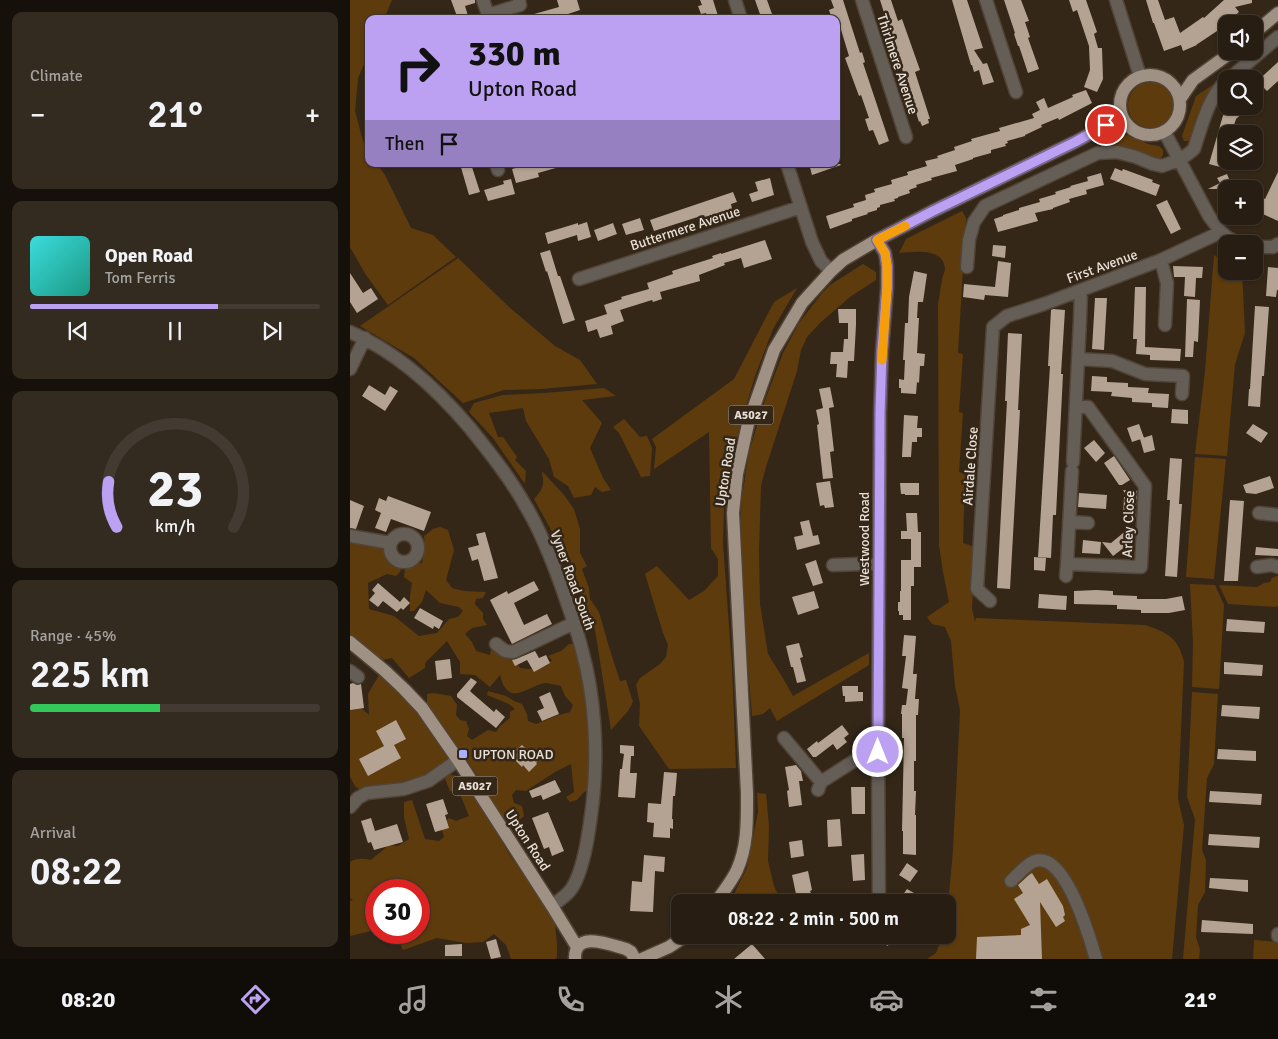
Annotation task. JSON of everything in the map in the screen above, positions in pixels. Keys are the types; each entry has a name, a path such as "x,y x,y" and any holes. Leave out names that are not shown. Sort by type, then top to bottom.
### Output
{"main road":[{"path":"1263,26 1278,13"},
{"path":"1180,99 1193,80 1221,60"},
{"path":"1148,74 1165,78 1171,83 1180,99 1177,118 1164,132 1144,134 1135,131 1122,117 1120,97 1124,88 1132,80 1140,76 1148,74"},
{"path":"1171,83 1193,80"},
{"name":"Upton Road","path":"721,894 737,871 745,846 747,821 747,784 733,513 737,474 748,424 774,350 802,303 831,271 849,256 933,211 1122,117"},
{"name":"Upton Road","path":"351,645 385,671 422,708 458,760 552,906 576,953"},
{"name":"A5027","path":"576,953 583,943 594,941 626,949 631,952 634,959"},
{"path":"642,959 674,944"}],"street":[{"path":"483,0 488,15 520,5 519,0"},
{"path":"735,0 740,15"},
{"name":"Thirlmere Avenue","path":"862,0 906,138"},
{"path":"986,0 1016,92"},
{"path":"1116,0 1140,76"},
{"path":"1240,70 1278,37"},
{"path":"967,267 974,222 985,206 1098,152 1117,152 1162,166 1179,160 1194,148 1210,103 1218,89"},
{"path":"1164,132 1208,216 1224,235"},
{"path":"788,167 812,242 821,262 831,271"},
{"name":"Buttermere Avenue","path":"579,279 801,207"},
{"name":"First Avenue","path":"993,327 1007,316 1161,260 1221,232"},
{"name":"Westwood Road","path":"877,240 885,253 887,266 880,413 879,894"},
{"path":"1263,247 1278,244"},
{"path":"1161,260 1168,283 1166,325"},
{"name":"Arley Close","path":"1076,407 1088,407 1145,486 1141,568 1066,570 1081,290"},
{"name":"Airdale Close","path":"990,601 977,589 993,327"},
{"name":"Vyner Road South","path":"350,332 365,338 411,368 449,403 488,450 525,505 539,531 574,623 591,695 595,741 595,780 581,869 572,889 552,906"},
{"path":"350,369 365,338"},
{"path":"1078,360 1112,361 1145,374 1183,376 1182,394"},
{"path":"1259,513 1278,515"},
{"path":"1069,522 1088,523"},
{"path":"350,536 390,543"},
{"path":"833,565 879,564"},
{"path":"1257,567 1278,566"},
{"path":"496,644 505,650 514,652 574,623"},
{"path":"784,738 819,786 868,752 878,752"},
{"path":"350,807 358,798 367,793 404,789 428,781 458,760"},
{"path":"1011,881 1029,864 1035,861 1047,862 1054,867 1065,881 1082,913 1096,959"}],"shaded area":[{"path":"350,0 392,0 386,15 365,15 365,62 358,78 355,111 365,145 365,167 379,167 411,228 433,235 456,257 388,305 366,275 350,247"},
{"path":"1218,81 1218,90 1190,141 1184,141 1182,136 1196,96"},
{"path":"1147,82 1155,82 1164,86 1170,92 1174,105 1170,118 1164,124 1155,128 1147,128 1138,124 1132,118 1128,109 1128,101 1132,92 1138,86"},
{"path":"1124,134 1148,144 1159,146 1163,150 1160,160 1096,148"},
{"path":"962,211 966,218 958,353 963,354 959,412 963,413 959,472 965,474 963,543 972,546 975,551 972,609 975,622 976,618 1145,625 1171,637 1182,654 1184,662 1178,799 1184,825 1172,959 927,959 936,953 940,944 956,944 956,894 949,894 960,710 955,686 951,641 945,627 932,624 927,617 949,602 939,545 938,304 945,269 943,262 934,254 927,252 899,253 906,239"},
{"path":"1214,255 1218,258 1218,280 1242,280 1245,333 1235,364 1227,456 1195,454 1205,371"},
{"path":"458,258 509,307 555,346 580,360 597,384 504,390 463,403 414,358 360,326"},
{"path":"863,264 876,272 876,280 850,297 821,322 807,337 801,350 797,371 761,486 759,551 760,604 768,654 793,696 869,653 869,665 777,721 770,708 763,714 752,716 740,565 742,497 749,452 764,403 783,353 799,323 830,285"},
{"path":"797,288 773,329 755,376 728,475 724,506 723,544 732,667 736,768 669,769 639,726 640,704 636,685 640,678 660,664 666,657 668,645 645,574 657,566 689,600 704,591 718,576 718,559 711,548 709,432 654,469 656,447 652,439 734,379 774,302"},
{"path":"604,388 616,396 582,400 602,423 590,448 603,478 611,490 602,492 595,487 591,495 574,498 568,486 554,477 549,459 526,421 523,408 489,413 498,437 503,437 517,457 515,460 526,471 525,484 493,438 469,412 474,403 503,395"},
{"path":"624,419 640,437 647,436 652,448 650,476 641,477 619,433 613,427"},
{"path":"1195,457 1226,459 1214,579 1186,577"},
{"path":"542,471 574,509 580,529 580,553 587,566 582,569 589,588 590,599 599,612 620,681 626,680 633,702 628,711 611,730 595,630 560,546 534,499 542,487"},
{"path":"440,527 448,530 454,550 446,580 452,588 464,591 486,592 483,598 476,599 475,604 483,613 483,619 487,625 472,628 465,634 472,642 476,651 490,655 491,650 496,648 514,658 520,668 534,669 549,663 552,660 548,656 561,651 569,644 577,644 594,754 595,785 583,793 577,800 570,802 566,797 574,792 571,764 526,791 516,790 512,795 514,803 522,806 524,816 516,823 509,823 497,810 470,765 427,708 427,694 436,693 451,696 457,705 456,715 460,720 466,721 469,729 467,736 472,740 488,730 496,732 510,718 510,712 515,709 509,704 487,695 488,691 506,696 522,704 528,721 536,724 570,712 573,705 565,696 561,686 545,683 525,691 513,693 508,691 503,685 500,675 490,687 475,675 460,674 460,662 447,641 425,663 425,668 409,678 392,658 382,660 350,635 350,531 386,535 392,557 402,565 400,572 396,576 387,574 368,583 369,609 394,616 419,636 437,633 449,619 458,617 463,611 459,607 440,603 426,590 422,602 414,611 410,611 412,583 404,577 405,568 412,564 422,563 425,549 424,536 433,529"},
{"path":"1278,576 1277,607 1228,604 1219,585 1257,587 1270,582 1272,578"},
{"path":"1190,584 1215,585 1224,605 1219,689 1192,687 1193,643"},
{"path":"379,675 393,684 430,730 450,759 431,777 362,791 355,786 350,777 350,706 360,707 369,715 368,694"},
{"path":"1192,692 1218,694 1214,764 1207,778 1202,850 1206,860 1205,892 1198,905 1196,937 1200,950 1199,959 1183,959 1195,819 1187,797"},
{"path":"449,774 460,777 470,788 509,854 541,899 555,922 557,957 555,959 511,959 506,945 494,934 483,942 466,943 437,938 430,940 430,879 365,879 365,933 350,936 350,901 353,900 350,898 350,862 360,859 371,860 388,845 398,846 409,839 404,817 404,802 412,800 425,839 439,841 444,837 441,827 449,818 456,821 469,816 460,794 450,791 445,779"},
{"path":"757,793 766,794 769,826 768,861 778,894 734,894 747,868 758,812"},
{"path":"1254,940 1278,942 1278,959 1253,959"},
{"path":"400,944 420,944 403,950"}],"building":[{"path":"451,0 475,0 475,3 465,6 468,15 457,15"},
{"path":"557,0 577,0 580,10 565,15 531,15 559,7"},
{"path":"700,0 713,0 718,15 701,14 698,6 702,5"},
{"path":"755,0 767,0 772,14 760,15"},
{"path":"831,0 843,0 860,53 862,52 865,62 863,63 889,141 879,145 873,130 869,131 865,119 869,118 845,58 849,56 840,26 840,15 831,15 829,10 834,8"},
{"path":"880,0 891,0 898,21 902,19 920,70 915,72 930,119 928,119 929,123 922,126 919,122"},
{"path":"952,0 967,0 983,48 974,50 983,64 987,63 994,82 983,85 979,70 974,72"},
{"path":"1004,0 1021,0 1029,21 1025,22 1030,37 1028,38 1039,69 1028,73"},
{"path":"1069,0 1086,0 1097,32 1094,34 1098,48 1102,48 1103,79 1097,92 1084,87 1090,70 1089,46 1077,10 1073,12"},
{"path":"1146,0 1158,0 1165,20 1174,17 1180,33 1204,18 1224,0 1252,0 1252,3 1235,7 1239,12 1236,15 1218,15 1218,30 1197,45 1183,51 1181,45 1164,51"},
{"path":"1278,62 1278,81 1267,91 1263,89 1263,76"},
{"path":"1086,90 1092,103 1059,120 1058,118 1041,125 1042,127 1025,136 1007,141 1006,146 991,150 991,153 955,165 957,171 931,178 932,180 916,185 917,187 909,190 910,193 894,199 895,201 880,205 877,210 830,229 826,216 854,207 853,204 866,200 865,195 875,192 874,189 892,184 891,180 908,175 907,172 927,166 925,161 938,158 937,156 955,150 954,147 972,141 971,139 1000,131 999,128 1034,118 1032,114 1040,110 1036,102 1044,98 1048,108"},
{"path":"1223,115 1240,115 1236,119 1234,125 1220,125"},
{"path":"1218,133 1218,166 1209,164"},
{"path":"461,167 472,167 480,192 469,195"},
{"path":"519,167 559,167 538,173 539,177 516,183 512,169"},
{"path":"810,167 835,167 812,175"},
{"path":"1115,168 1153,180 1152,182 1160,185 1156,196 1110,179"},
{"path":"1278,172 1278,221 1263,214 1263,198 1265,199"},
{"path":"1101,173 1104,185 1086,190 1087,194 1069,199 1070,202 1053,209 1035,213 1038,221 998,232 994,219 1019,210 1019,208 1040,202 1039,199 1056,194 1055,192 1070,186 1088,181 1087,177"},
{"path":"1227,174 1229,180 1218,180 1217,178"},
{"path":"770,178 774,195 752,202 749,194 758,191 755,182"},
{"path":"511,179 515,194 488,201 484,190 504,184 503,181"},
{"path":"1218,184 1218,189 1208,189"},
{"path":"733,192 737,202 731,204 732,209 705,217 704,215 654,231 650,220"},
{"path":"1167,200 1181,229 1171,234 1156,205"},
{"path":"640,218 644,230 626,235 622,224"},
{"path":"587,222 591,237 578,241 577,235 548,244 545,233"},
{"path":"613,223 617,234 598,241 594,230"},
{"path":"765,240 772,259 744,268 741,258 724,263 725,265 699,275 700,281 660,292 662,299 653,302 652,300 620,310 624,321 611,326 613,334 600,338 597,329 588,332 585,321 607,314 604,305 622,299 621,297 649,289 647,283 673,274 672,271 713,258 712,256 721,253"},
{"path":"993,245 1006,246 1005,258 992,256"},
{"path":"550,250 575,320 563,324 540,253"},
{"path":"998,261 1011,263 1008,297 985,295 984,300 963,297 964,284 995,287"},
{"path":"1173,266 1203,267 1202,278 1196,278 1195,297 1184,296 1185,277 1174,277"},
{"path":"1268,267 1278,268 1278,290 1276,297 1266,296"},
{"path":"914,271 927,274 923,302 918,302 917,353 925,354 924,366 920,366 916,394 901,393 901,388 899,388 899,379 904,380 905,323 908,323 909,297"},
{"path":"350,273 363,293 371,288 378,299 357,313 350,302"},
{"path":"1135,287 1146,287 1145,347 1181,349 1180,361 1150,360 1150,355 1136,354 1137,339 1133,339"},
{"path":"1095,298 1107,298 1104,350 1092,349"},
{"path":"1187,299 1200,300 1198,342 1194,341 1193,357 1185,357"},
{"path":"1255,306 1269,307 1260,407 1248,406"},
{"path":"838,309 856,309 854,361 848,361 847,378 836,377 837,364 830,364 831,352 843,352 844,339 848,339 848,323 839,323"},
{"path":"1051,310 1065,310 1056,515 1053,515 1051,558 1038,557 1050,366 1048,366"},
{"path":"1008,333 1022,334 1018,410 1020,410 1010,589 997,588 1007,401 1005,401"},
{"path":"1092,376 1107,377 1107,382 1128,383 1128,387 1149,388 1148,393 1169,394 1168,408 1152,407 1152,403 1132,402 1132,398 1111,396 1112,392 1091,391"},
{"path":"369,385 385,395 390,386 398,391 385,411 362,396"},
{"path":"830,387 834,407 829,408 834,451 830,452 833,478 823,479 817,425 819,424 816,410 823,408 819,389"},
{"path":"1172,409 1188,410 1188,424 1171,423"},
{"path":"904,415 918,416 917,428 922,428 922,437 917,437 917,442 912,442 911,457 902,457"},
{"path":"1139,424 1144,438 1132,442 1127,428"},
{"path":"1253,424 1268,433 1261,443 1246,433"},
{"path":"1152,435 1155,450 1144,453 1140,439"},
{"path":"1094,440 1105,453 1096,462 1084,448"},
{"path":"1114,456 1130,480 1122,485 1119,485 1104,463"},
{"path":"1170,458 1182,459 1179,504 1182,504 1177,577 1165,576 1170,500 1167,500"},
{"path":"1270,476 1274,488 1256,494 1246,493 1243,485"},
{"path":"830,481 834,507 825,508 824,505 820,506 816,483"},
{"path":"900,483 919,483 919,495 901,494"},
{"path":"1123,490 1137,491 1135,520 1123,519 1124,497 1127,497"},
{"path":"1079,493 1107,495 1106,509 1078,507"},
{"path":"388,496 431,512 424,531 391,519 386,532 375,528 381,513 375,510 379,498 386,501"},
{"path":"350,500 364,506 356,529 350,528"},
{"path":"1230,500 1244,501 1238,581 1224,581"},
{"path":"906,513 917,513 918,532 921,532 921,567 914,567 914,586 911,586 911,620 903,620 903,615 899,615 898,611 901,591 901,560 911,560 911,539 901,539 901,531 907,531"},
{"path":"809,520 813,536 818,535 820,544 797,550 794,537 803,535 800,522"},
{"path":"1128,529 1134,540 1113,556 1102,542 1111,543"},
{"path":"485,532 498,578 484,581 478,559 472,561 468,548 479,545 476,534"},
{"path":"1083,540 1101,542 1100,554 1082,553"},
{"path":"1256,547 1278,549 1278,556 1255,555"},
{"path":"1034,557 1046,558 1045,571 1034,570"},
{"path":"816,560 823,583 813,586 805,564"},
{"path":"534,581 539,590 514,603 524,625 547,614 552,624 512,644 490,600 507,591 508,594"},
{"path":"378,583 400,602 404,597 410,603 403,610 401,608 397,612 383,601 378,607 369,600 375,593 372,590"},
{"path":"814,591 819,608 798,615 792,597"},
{"path":"1074,591 1113,591 1113,595 1137,596 1137,599 1166,599 1182,596 1185,610 1169,613 1141,613 1141,610 1117,609 1117,605 1074,604"},
{"path":"1039,594 1067,596 1066,610 1038,608"},
{"path":"420,608 443,621 439,629 434,626 433,629 414,618"},
{"path":"1227,619 1265,622 1264,633 1226,631"},
{"path":"904,635 916,636 913,674 917,674 915,699 919,699 918,715 916,715 916,761 914,761 916,855 903,854 904,738 902,738 901,714 902,705 906,705 908,689 902,688 906,656 902,656"},
{"path":"799,643 803,657 800,658 806,681 797,683 786,646"},
{"path":"535,651 539,658 546,655 550,663 534,672 527,660 515,666 512,660"},
{"path":"450,659 452,678 437,680 435,661"},
{"path":"1224,662 1263,665 1262,676 1224,674"},
{"path":"471,678 477,682 470,691 494,712 496,709 505,717 496,728 457,697 457,694"},
{"path":"350,684 361,684 364,708 350,710"},
{"path":"842,686 858,686 858,692 863,692 863,701 845,702"},
{"path":"550,692 559,714 542,721 537,711 544,708 539,697"},
{"path":"1222,705 1260,707 1259,719 1221,716"},
{"path":"396,720 406,739 394,745 401,758 368,776 359,759 384,746 376,731"},
{"path":"842,725 849,734 844,738 847,742 837,750 833,744 816,757 813,757 807,749"},
{"path":"522,745 538,761 529,772 515,760 517,758 515,755 518,752 516,750"},
{"path":"620,745 634,746 634,756 631,756 630,773 637,773 635,798 618,797 620,769 622,769 624,754 620,753"},
{"path":"1218,749 1256,751 1256,761 1217,759"},
{"path":"796,765 801,771 803,781 799,781 802,805 789,807 787,791 789,790 785,767"},
{"path":"664,772 677,773 675,796 673,796 673,829 670,828 670,838 653,837 654,823 647,822 648,803 661,804"},
{"path":"555,780 561,792 543,800 541,795 532,798 529,791"},
{"path":"851,787 865,787 865,814 852,814"},
{"path":"1210,791 1262,794 1261,805 1209,802"},
{"path":"443,799 448,814 445,815 449,828 435,832 426,804"},
{"path":"548,812 564,851 552,856 549,847 544,849 532,818"},
{"path":"371,818 375,831 397,824 403,842 374,850 371,842 368,843 361,821"},
{"path":"840,819 842,846 828,847 827,820"},
{"path":"1209,834 1260,837 1259,848 1208,845"},
{"path":"802,840 804,856 791,858 789,842"},
{"path":"864,854 865,880 853,881 851,855"},
{"path":"644,855 665,857 664,872 655,871 653,912 630,911 632,881 642,882"},
{"path":"907,863 918,871 910,882 899,875"},
{"path":"808,871 811,894 796,894 792,875"},
{"path":"1032,873 1039,884 1047,879 1063,906 1065,915 1063,917 1065,921 1056,927 1040,902 1042,959 976,959 977,937 1021,935 1021,929 1030,925 1014,899 1023,893 1018,885"},
{"path":"1210,878 1248,880 1248,892 1209,888"},
{"path":"907,889 916,894 904,894"},
{"path":"1202,920 1253,924 1253,934 1201,932"},
{"path":"496,939 501,957 491,959 486,942"},
{"path":"462,944 462,956 445,956 445,945"},
{"path":"752,944 765,959 734,959"}],"slow traffic":[{"path":"882,360 887,266 885,253 877,240 905,226"}],"place":[{"name":"UPTON ROAD","path":"463,754"}],"route":[{"path":"878,752 880,413 887,266 885,253 877,240 1106,125"}]}
